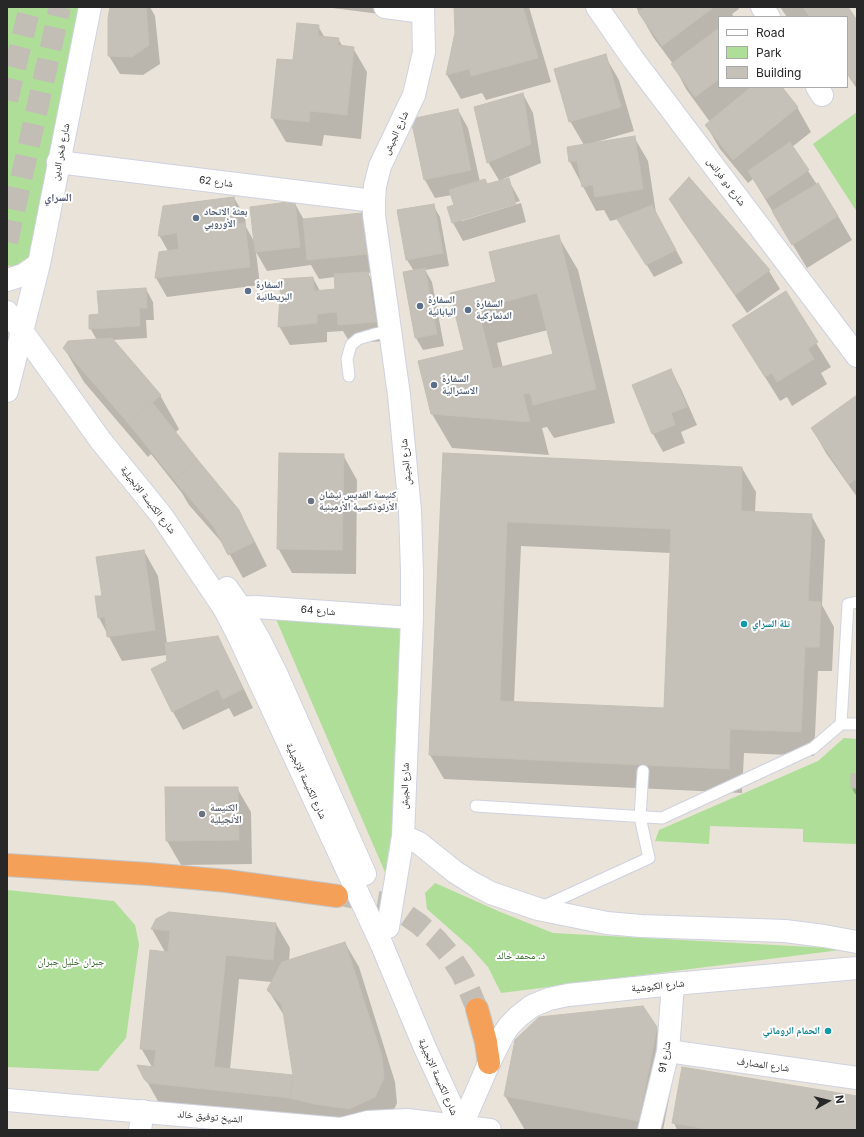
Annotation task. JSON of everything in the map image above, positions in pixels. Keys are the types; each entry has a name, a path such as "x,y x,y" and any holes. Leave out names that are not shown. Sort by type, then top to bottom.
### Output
{"highway":[{"path":"7,865 148,874 227,881 337,896"},
{"path":"476,1009 486,1042 489,1063"}],"street":[{"name":"شارع فخر الدين","path":"7,391 18,321 39,264 58,162 90,7"},
{"path":"385,7 423,9"},
{"name":"شارع دو فرانس","path":"598,7 633,59 857,356"},
{"path":"762,7 768,16"},
{"name":"شارع الجيش","path":"382,930 403,836 412,618 410,511 399,395 374,215 374,201 375,186 380,166 414,95 424,52 423,9"},
{"name":"شارع 62","path":"58,162 374,201"},
{"path":"7,280 24,275 39,264"},
{"name":"شارع الكنيسة الإنجيلية","path":"18,321 101,441 162,516 232,608 239,637 382,930 425,1048 460,1128"},
{"name":"شارع 64","path":"232,608 256,607 412,618"},
{"path":"403,836 419,843 455,872 474,884 491,893 538,909 607,923 785,931 857,942"},
{"name":"شارع الكبوشية","path":"460,1128 502,1035 519,1016 532,1006 549,999 568,995 673,984 857,968"},
{"name":"شارع 91","path":"649,1130 668,1051 673,984"},
{"name":"شارع المصارف","path":"668,1051 857,1078"},
{"name":"الشيخ توفيق خالد","path":"7,1100 142,1121 344,1129 368,1122 407,1120 460,1128 490,1130"}],"lane":[{"path":"349,376 347,359 350,345 364,338 390,331"},
{"path":"841,724 848,604 857,602"},
{"path":"476,806 662,818 813,748 841,724 857,724"},
{"path":"538,909 649,858 640,817 643,771"}],"green space":[{"path":"7,7 79,7 32,260 16,267 9,266 7,264"},
{"path":"857,112 857,212 813,144"},
{"path":"275,617 405,626 394,893"},
{"path":"844,738 857,739 857,844 803,842 803,829 710,826 709,844 655,841 659,830 818,761"},
{"name":"د. محمد خالد","path":"435,883 498,911 553,933 848,949 501,993 488,967 470,947 427,909 425,893"},
{"name":"جبران خليل جبران","path":"7,890 114,901 135,925 139,944 126,1038 98,1071 7,1067"}],"building":[{"path":"110,7 146,7 149,45 132,57 108,56 108,18"},
{"path":"454,7 523,7 538,58 471,76 469,69 446,75 455,33"},
{"path":"645,7 714,7 662,46 638,12"},
{"path":"803,7 848,7 857,20 857,80 853,82 848,74 848,16 809,16"},
{"path":"297,23 319,25 318,36 339,38 338,45 354,47 347,115 310,111 309,122 271,118 277,59 293,60"},
{"path":"718,29 718,80 695,97 671,64"},
{"path":"606,54 621,107 569,122 554,69"},
{"path":"750,88 783,88 798,107 733,160 705,125"},
{"path":"523,93 531,144 487,163 474,107"},
{"path":"458,109 471,170 424,180 411,119"},
{"path":"635,136 643,189 595,197 593,185 582,187 577,161 569,162 567,147"},
{"path":"790,142 809,170 766,199 748,171"},
{"path":"689,177 770,270 735,295 669,199"},
{"path":"509,178 516,204 452,223 447,207 454,205 449,190 485,179 487,184"},
{"path":"818,183 838,216 792,245 772,211"},
{"path":"234,197 238,224 245,223 250,267 155,278 159,252 179,249 177,233 158,236 163,206"},
{"path":"295,201 300,247 255,252 250,207"},
{"path":"434,204 443,253 406,260 397,210"},
{"path":"652,205 676,250 646,265 617,219"},
{"path":"362,213 367,254 307,260 303,219"},
{"path":"559,235 596,389 533,405 530,393 523,394 530,422 431,414 418,361 464,350 450,293 496,282 489,252","holes":["537,293 553,354 493,369 478,309"]},
{"path":"425,268 437,334 415,338 403,272"},
{"path":"368,272 376,322 338,325 337,312 317,314 317,323 278,327 281,279 313,277 314,291 335,289 334,274"},
{"path":"146,288 147,308 139,308 140,326 89,329 89,315 99,314 97,291"},
{"path":"786,291 818,342 808,349 814,359 777,382 772,373 765,377 732,325"},
{"path":"112,338 161,395 128,423 63,348 68,341"},
{"path":"671,369 687,407 671,413 675,425 652,434 632,385"},
{"path":"857,395 857,478 849,484 811,428"},
{"path":"152,402 197,459 174,480 128,423"},
{"name":"كنيسة القديس نيشان الأرثوذكسية الأرمينية","path":"279,453 344,454 342,550 277,549"},
{"name":"تلة السراي","path":"443,453 742,467 741,511 812,514 808,601 821,602 819,647 805,647 801,732 730,729 729,769 429,755","holes":["507,522 671,529 664,708 500,701"]},
{"path":"197,459 239,510 254,542 228,555 214,527 174,480"},
{"path":"144,550 155,630 107,637 105,617 98,618 95,596 102,596 96,557"},
{"path":"218,636 243,689 223,699 218,689 172,712 151,669 167,661 165,643"},
{"path":"851,774 857,774 857,788 851,788"},
{"name":"الكنيسة الأنجيلية","path":"165,787 238,787 239,840 166,841"},
{"path":"169,912 276,923 273,960 226,955 214,1067 293,1075 290,1098 148,1083 144,1079 137,1065 154,1067 156,1050 140,1049 150,950 168,952 170,931 151,929 156,919"},
{"path":"345,942 382,1056 384,1078 375,1097 349,1109 314,1104 290,1098 293,1075 282,1005 267,990 282,962"},
{"path":"643,1006 657,1027 639,1121 504,1096 515,1040 539,1017"},
{"path":"682,1067 857,1096 857,1130 713,1130 672,1123"}],"tunnel":[{"path":"7,100 30,7"},
{"path":"7,242 60,7"},
{"path":"345,896 379,902 399,910 419,924 436,939 449,954 462,974 477,1009"}],"place":[{"name":"بعثة الاتحاد الأوروبي","path":"196,218"},
{"name":"السفارة البريطانية","path":"248,291"},
{"name":"السفارة اليابانية","path":"420,306"},
{"name":"السفارة الدنماركية","path":"468,310"},
{"name":"السفارة الاسترالية","path":"434,385"},
{"name":"كنيسة القديس نيشان الأرثوذكسية الأرمينية","path":"311,501"},
{"name":"تلة السراي","path":"744,624"},
{"name":"الكنيسة الأنجيلية","path":"202,814"},
{"name":"الحمام الروماني","path":"828,1031"}],"district":[{"name":"السراي","path":"58,198"}]}
